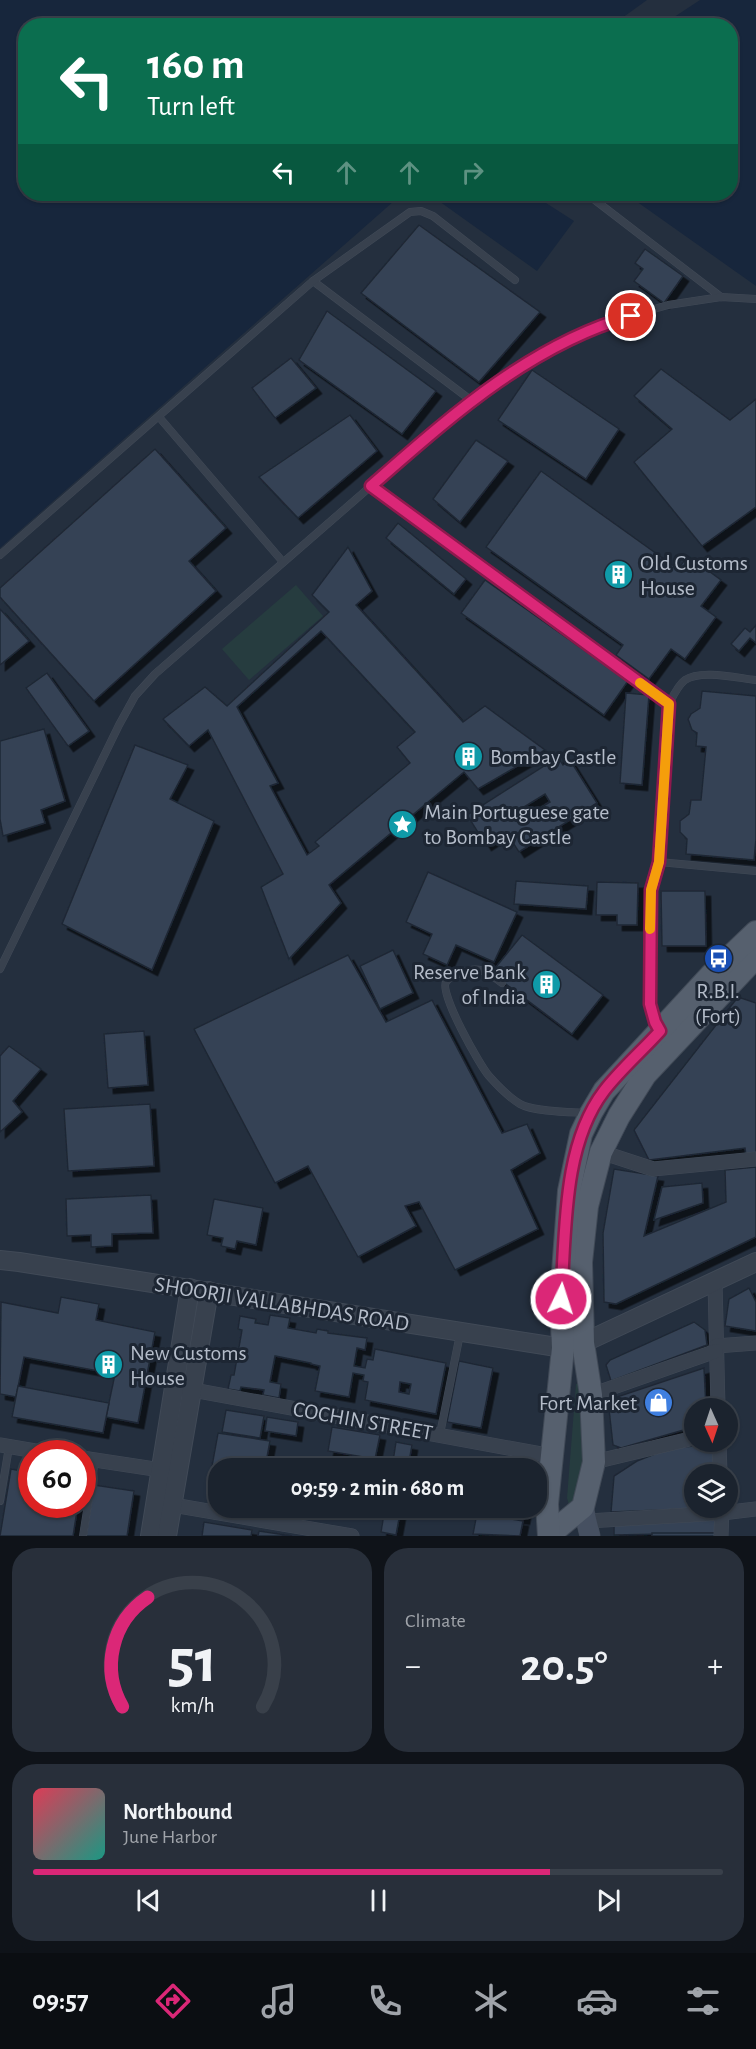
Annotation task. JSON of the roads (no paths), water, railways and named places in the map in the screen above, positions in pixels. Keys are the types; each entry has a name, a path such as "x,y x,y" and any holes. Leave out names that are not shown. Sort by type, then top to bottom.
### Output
{"main road":[{"path":"756,932 711,975 667,1038 619,1116 601,1152 587,1206 573,1346 552,1456 547,1504 549,1536 587,1521 594,1462 591,1395 573,1346 561,1299 569,1191 581,1134 604,1091 667,1038 756,958"}],"street":[{"path":"601,1152 653,1169 756,1159"},
{"name":"SHOORJI VALLABHDAS ROAD","path":"0,1260 460,1332 573,1346"},
{"path":"573,1346 756,1262"},
{"path":"715,1282 718,1398"},
{"path":"150,1536 190,1288"},
{"path":"167,1536 209,1291"},
{"path":"591,1395 716,1349 756,1343"},
{"name":"COCHIN STREET","path":"174,1386 552,1456"},
{"path":"594,1462 684,1440"},
{"path":"96,1460 161,1470"},
{"path":"173,1505 352,1536"},
{"path":"738,1510 756,1509"},
{"path":"587,1521 684,1513"},
{"path":"722,1518 722,1536"}],"lane":[{"path":"596,201 721,297"},
{"path":"0,555 313,281 411,212 421,211 433,216 515,280"},
{"path":"313,281 472,401"},
{"path":"0,967 119,725 135,696 155,674 455,413 543,353 612,321 668,305 721,297 756,299"},
{"path":"159,417 283,562"},
{"path":"371,486 669,704"},
{"path":"667,1038 655,1022 650,1004 651,890 659,862 669,704 684,681 700,674 756,680"},
{"path":"659,862 756,871"},
{"path":"502,983 483,970 472,969 453,977 444,985 458,1023 488,1075 521,1105 554,1112 591,1113"},
{"path":"440,1434 460,1332"},
{"path":"0,1501 4,1446"},
{"path":"83,1536 84,1518"}],"water":[{"path":"0,0 647,0 622,18 18,18 18,201 394,201 0,548"},
{"path":"700,0 756,0 756,286 636,201 738,201 738,18 673,18"},
{"path":"439,201 543,201 574,221 537,271"}],"place":[{"name":"Old Customs House","path":"619,575"},
{"name":"Bombay Castle","path":"469,756"},
{"name":"Main Portuguese gate to Bombay Castle","path":"403,824"},
{"name":"R.B.I. (Fort)","path":"718,958"},
{"name":"Reserve Bank of India","path":"547,984"},
{"name":"New Customs House","path":"109,1365"},
{"name":"Fort Market","path":"658,1402"}]}
